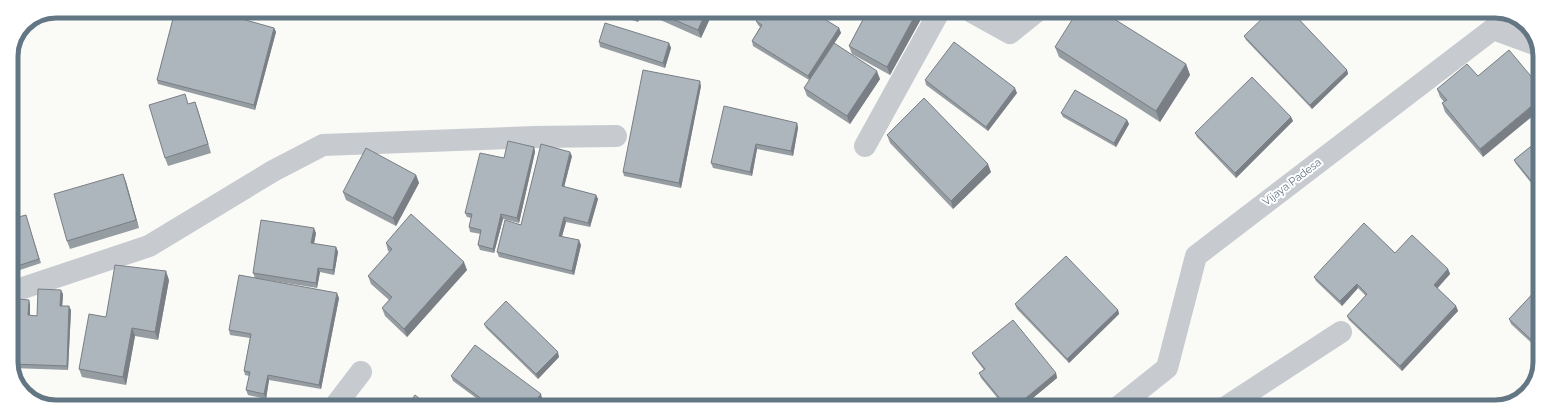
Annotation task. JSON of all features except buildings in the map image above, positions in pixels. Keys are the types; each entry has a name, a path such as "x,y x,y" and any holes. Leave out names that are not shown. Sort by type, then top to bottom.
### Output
{"street":[{"path":"866,146 936,18"},
{"path":"983,18 1010,33 1029,18"},
{"name":"Vijaya Padesa","path":"1127,400 1167,368 1196,256 1493,29 1530,43"},
{"path":"18,290 149,246 273,171 323,145 535,137 616,136"},
{"path":"1237,400 1341,332"},
{"path":"340,400 361,372"}]}
